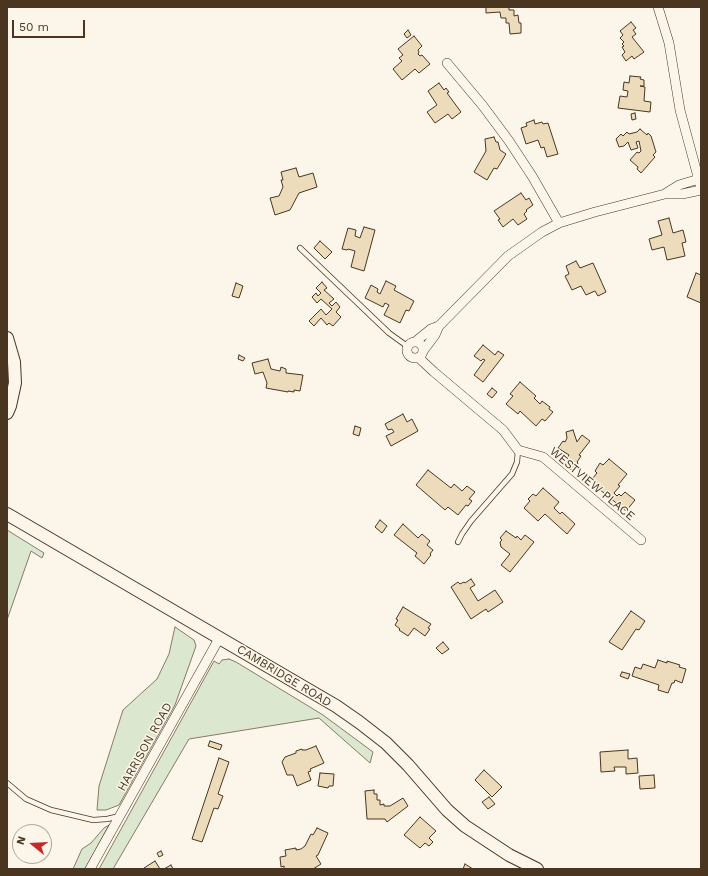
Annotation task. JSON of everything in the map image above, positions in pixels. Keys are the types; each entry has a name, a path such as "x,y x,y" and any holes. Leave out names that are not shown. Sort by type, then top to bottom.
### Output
{"main road":[{"path":"7,338 14,362 15,382 7,413"},
{"name":"CAMBRIDGE ROAD","path":"7,514 336,706 386,743 408,765 447,810 465,826 509,855 537,869"}],"street":[{"path":"439,326 430,330 411,344 406,352 409,357 414,359 421,354 435,335 439,326 508,256 530,240 559,223 665,194 682,194 700,186 680,110 669,43 658,7"},
{"path":"447,63 483,106 509,142 532,176 559,223"},
{"path":"411,344 421,344 421,354 434,372 503,430 518,450"},
{"name":"WESTVIEW PLACE","path":"518,450 543,457 641,540"},
{"name":"HARRISON ROAD","path":"90,869 220,638"}],"lane":[{"path":"300,248 389,333 411,344"},
{"path":"458,542 462,534 512,474 517,462 518,450"},
{"path":"7,783 26,800 51,810 92,820 120,816"}],"green space":[{"path":"7,530 44,553 42,558 31,551 7,620"},
{"path":"175,627 194,640 196,646 175,705 119,805 106,810 97,810 99,786 123,710 157,679 169,654"},
{"path":"229,659 323,715 373,752 370,763 319,718 189,739 113,869 99,869 214,661 219,664 222,660"},
{"path":"109,825 85,869 73,869 82,849 91,843 104,828"}],"building":[{"path":"486,7 509,7 509,10 514,10 514,16 518,15 519,23 521,23 521,33 510,34 509,23 506,23 506,18 501,18 500,12 486,13"},
{"path":"631,22 636,28 633,30 636,34 632,37 644,52 634,59 632,56 626,61 622,55 625,52 622,47 624,46 622,44 624,42 620,38 623,35 620,31"},
{"path":"408,30 411,35 407,38 404,34"},
{"path":"414,36 422,46 418,50 418,54 420,56 422,55 430,64 419,73 415,69 402,80 393,69 402,61 399,58 403,55 398,49"},
{"path":"630,76 641,77 640,79 644,80 644,86 640,86 645,87 644,101 651,102 650,112 618,108 620,96 627,97 628,91 623,90 624,82 629,83"},
{"path":"439,83 444,90 446,88 449,92 447,93 461,112 452,119 448,114 435,123 427,112 437,105 428,91"},
{"path":"635,113 636,119 632,120 631,114"},
{"path":"534,120 535,124 542,122 543,124 548,123 558,154 547,157 544,147 541,148 538,140 526,144 521,128 527,126 526,123"},
{"path":"640,129 647,135 648,133 651,136 656,152 653,155 655,157 641,173 637,169 638,167 630,160 637,152 639,153 641,151 639,141 636,142 638,148 631,150 628,142 624,146 619,147 616,139 621,134 623,136 627,132 629,134 637,132"},
{"path":"494,137 496,142 498,142 500,150 506,154 497,169 494,168 487,180 474,172 486,151 485,139"},
{"path":"296,168 299,177 313,173 317,187 299,193 290,210 275,215 270,198 279,196 283,187 281,172"},
{"path":"521,193 526,200 529,198 533,205 526,210 527,211 524,214 527,219 518,225 513,219 503,227 498,220 500,219 494,211"},
{"path":"669,218 673,233 683,230 686,242 682,243 685,256 667,260 664,247 652,250 649,239 662,235 658,221"},
{"path":"364,227 375,230 364,271 351,267 355,251 342,249 348,228 356,230 355,236 360,238"},
{"path":"320,241 332,252 325,259 314,248"},
{"path":"576,261 580,268 593,263 606,292 598,296 595,291 586,295 581,286 572,290 565,276 569,274 566,266"},
{"path":"696,273 701,275 701,303 687,297"},
{"path":"386,281 396,286 394,290 414,301 409,311 406,310 400,323 384,315 389,305 385,303 383,307 365,298 371,285 378,289 377,292 380,294"},
{"path":"322,282 327,288 324,290 334,299 329,303 332,306 336,302 340,307 336,312 341,317 333,326 329,323 327,325 321,318 314,326 309,321 321,309 326,315 332,309 321,299 317,303 312,297 316,293 318,296 321,293 316,288"},
{"path":"236,283 243,286 239,298 232,296"},
{"path":"483,345 495,355 498,351 504,355 483,382 474,375 485,360 483,359 481,361 474,356"},
{"path":"239,355 245,358 243,361 238,359"},
{"path":"268,359 271,369 280,371 281,367 286,369 286,373 303,375 300,391 294,390 294,392 288,392 266,388 267,383 263,372 255,374 252,363"},
{"path":"520,382 536,396 534,398 540,404 542,401 550,407 549,409 553,412 545,421 542,419 536,426 520,411 518,414 506,404 513,396 510,394"},
{"path":"492,388 497,392 492,398 487,394"},
{"path":"403,414 407,422 412,419 418,431 391,446 386,436 394,432 392,429 388,430 385,424"},
{"path":"355,426 361,428 359,436 353,434"},
{"path":"573,430 577,442 582,435 590,441 579,455 581,456 573,471 563,464 569,455 558,448 567,438 566,432"},
{"path":"609,459 627,474 618,485 620,486 614,493 617,496 619,494 621,496 625,492 635,500 626,511 599,489 601,487 592,479 597,473 595,471 600,463 603,465"},
{"path":"428,470 451,488 454,484 462,491 467,486 475,492 469,499 472,501 468,506 466,505 458,515 448,507 445,510 416,485"},
{"path":"543,488 559,502 554,508 560,514 562,512 575,524 567,534 545,514 538,521 524,508 530,501 528,499 533,494 536,496"},
{"path":"380,520 387,526 382,533 375,527"},
{"path":"403,524 418,538 422,534 430,541 427,545 433,550 424,564 415,556 417,553 394,535"},
{"path":"506,531 516,538 517,536 521,540 525,535 534,542 510,572 501,565 510,554 501,547 500,542 502,540 500,538"},
{"path":"471,579 475,585 470,588 478,601 495,590 503,602 488,612 486,609 471,619 451,587 458,582 460,584 465,583"},
{"path":"403,607 431,624 428,628 430,629 425,636 414,628 408,636 399,630 400,629 395,625 398,620 396,619"},
{"path":"631,611 645,621 639,630 636,629 622,650 609,642"},
{"path":"443,642 449,649 442,654 436,648"},
{"path":"658,660 680,665 679,667 686,669 682,683 675,680 674,683 672,683 668,693 658,690 659,685 632,676 635,667 641,669 643,664 655,668"},
{"path":"622,672 630,674 628,679 620,676"},
{"path":"210,741 222,745 220,750 208,746"},
{"path":"316,746 324,763 310,769 311,771 308,772 311,780 297,786 293,775 287,775 282,762 285,757 296,753 296,751 302,749 306,750"},
{"path":"628,750 628,759 637,758 638,773 626,774 626,767 614,767 615,771 601,772 600,752"},
{"path":"219,758 229,762 218,794 223,796 218,809 214,808 202,842 192,839"},
{"path":"484,770 502,787 492,797 475,780"},
{"path":"320,773 334,774 333,786 329,786 328,788 318,786"},
{"path":"654,775 655,788 640,789 639,776"},
{"path":"374,790 374,794 377,794 377,800 380,800 380,805 384,804 384,806 390,806 403,798 408,806 387,822 385,819 367,819 365,791"},
{"path":"489,797 495,804 488,809 482,802"},
{"path":"420,817 436,831 429,838 433,842 429,846 425,843 420,848 404,835"},
{"path":"317,828 328,833 318,855 316,856 321,864 313,869 284,869 284,866 281,867 280,857 286,856 285,850 296,848 296,850 301,849 305,846 311,834 313,835"},
{"path":"161,851 163,855 159,857 157,853"},
{"path":"155,861 160,869 144,868"},
{"path":"465,864 473,869 463,869"},
{"path":"171,865 173,869 164,869"}]}
